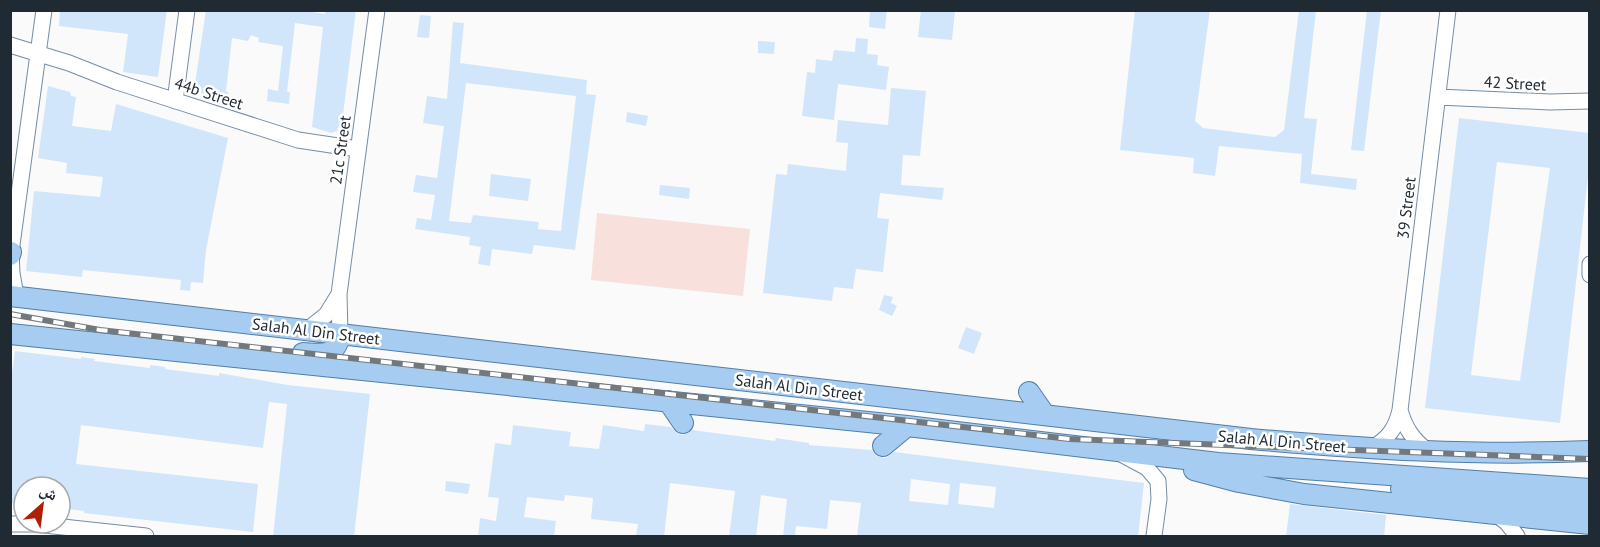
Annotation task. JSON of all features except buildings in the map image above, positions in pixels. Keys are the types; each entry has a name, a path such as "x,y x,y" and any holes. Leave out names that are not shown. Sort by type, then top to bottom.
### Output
{"main road":[{"path":"92,306 110,290"},
{"name":"Salah Al Din Street","path":"17,299 307,330 1251,439 1428,450 1590,451"},
{"name":"Salah Al Din Street","path":"10,334 907,426 1218,463 1590,489"},
{"path":"113,345 125,340 150,336 323,354 330,353 336,348 340,334"},
{"path":"1029,392 1045,415"},
{"path":"668,401 683,423"},
{"path":"883,446 907,426"},
{"path":"1143,454 1206,474 1271,489 1590,524"},
{"path":"1218,463 1284,476 1346,484 1590,507"}],"street":[{"path":"17,299 11,254 44,10"},
{"path":"176,101 187,10"},
{"name":"21c Street","path":"340,334 339,294 377,10"},
{"name":"39 Street","path":"1372,448 1381,443 1394,429 1400,410 1448,10"},
{"name":"44b Street","path":"10,45 37,57"},
{"name":"44b Street","path":"10,51 37,57 298,140 358,155"},
{"name":"42 Street","path":"1438,97 1550,102 1590,101"},
{"path":"1590,264 1590,275"},
{"name":"21c Street","path":"307,330 326,315 339,294"},
{"path":"10,346 33,336"},
{"path":"1400,410 1413,438 1428,450"},
{"path":"1114,451 1147,468 1158,481 1159,499 1154,537"},
{"path":"1497,515 1507,522 1518,537 1527,526 1539,519"},
{"path":"72,528 146,537"}],"shaded area":[{"path":"597,213 750,229 743,296 591,280"}],"railway":[{"path":"10,314 100,330 1070,439 1590,459"}]}
